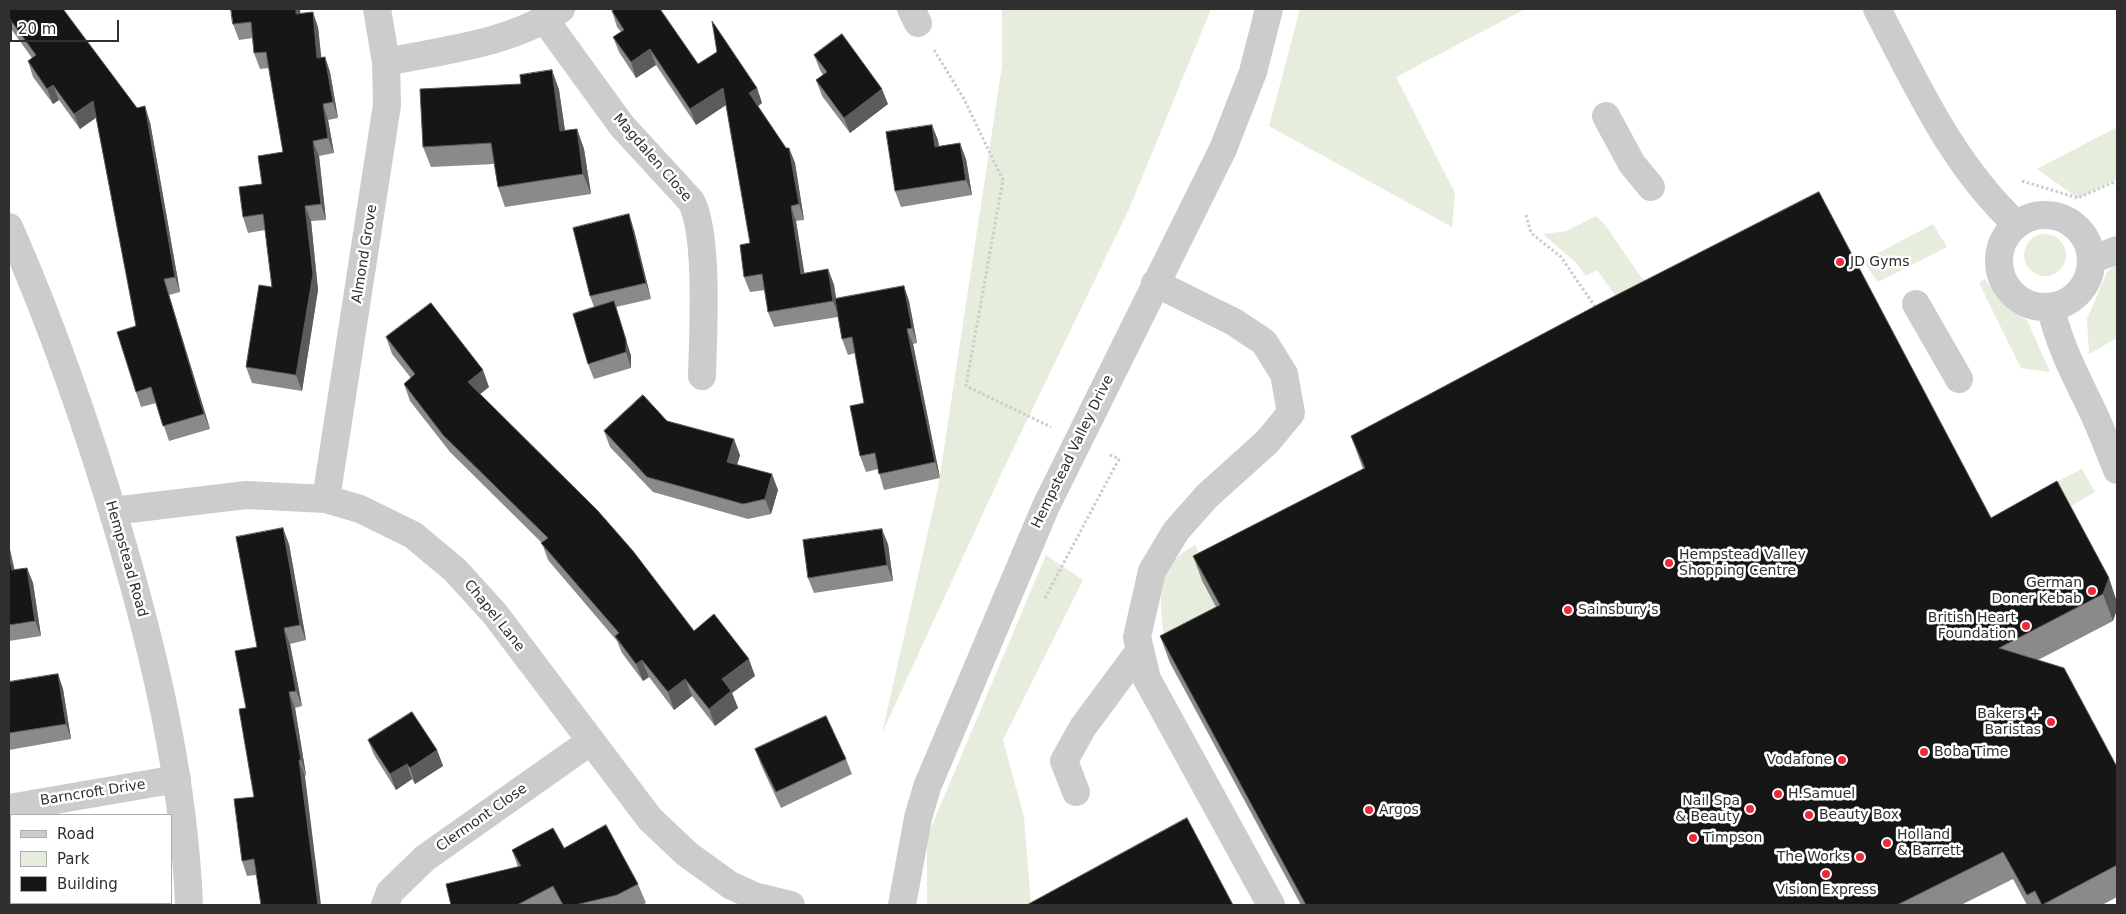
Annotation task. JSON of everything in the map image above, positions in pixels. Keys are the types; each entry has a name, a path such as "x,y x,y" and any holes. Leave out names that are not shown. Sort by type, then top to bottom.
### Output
{"street":[{"name":"Almond Grove","path":"326,499 387,105 386,62 377,9"},
{"name":"Hempstead Valley Drive","path":"902,905 918,818 927,787 1046,506 1223,149 1253,72 1269,9"},
{"path":"1877,9 1942,132 1964,166 2016,224"},
{"name":"Magdalen Close","path":"386,62 500,38 523,30 553,14 622,126 691,201 696,210 702,255 702,376"},
{"path":"1606,116 1632,164 1651,187"},
{"path":"2046,214 2060,217 2074,225 2085,238 2091,260 2087,281 2078,294 2065,304 2051,308 2030,305 2015,298 2001,278 1998,262 2003,240 2016,224 2030,216 2046,214"},
{"name":"Hempstead Road","path":"9,227 83,414 113,511 160,686 177,779 189,905"},
{"path":"2091,260 2117,250"},
{"path":"1155,283 1234,322 1264,342 1284,374 1291,413 1267,442 1208,496 1176,531 1152,571 1137,637 1147,679 1271,905"},
{"path":"1916,304 1960,380"},
{"path":"2051,308 2055,329 2067,360 2093,413 2117,470"},
{"name":"Chapel Lane","path":"113,511 246,495 326,499 360,510 413,535 436,553 472,587 495,614 650,819 687,854 730,885 754,896 791,905"},
{"path":"1076,792 1064,760 1083,727 1140,650"},
{"name":"Clermont Close","path":"385,905 390,892 425,858 591,741"},
{"name":"Barncroft Drive","path":"9,808 177,779"}],"path":[{"path":"915,16 964,99 1003,180 966,386 1056,429"},
{"path":"1987,193 2022,181 2078,198 2117,181"},
{"path":"1526,215 1531,233 1561,257 1600,315"},
{"path":"1101,451 1119,459"}],"green space":[{"path":"1002,9 1211,9 1129,209 1003,470 882,733 938,488 1002,66"},
{"path":"1300,9 1525,9 1396,77 1455,193 1452,227 1269,126"},
{"path":"2117,127 2117,179 2078,198 2037,169"},
{"path":"1596,216 1605,225 1641,277 1666,301 1632,319 1597,270 1586,276 1575,262 1543,234 1567,231"},
{"path":"1933,224 1947,247 1878,282 1863,261"},
{"path":"2041,234 2049,234 2060,240 2066,255 2060,270 2049,276 2041,276 2030,270 2024,259 2024,251 2030,240"},
{"path":"2117,262 2117,338 2089,354 2087,319 2107,272"},
{"path":"1985,279 2003,303 2013,312 2027,320 2050,372 2021,368 1979,283"},
{"path":"2082,469 2095,492 2051,518 2035,493"},
{"path":"1195,545 1211,579 1202,583 1230,632 1164,636 1161,609 1163,584 1173,562 1182,553"},
{"path":"1046,555 1083,580 1003,740 1024,817 1031,905 927,905 927,837"}],"building":[{"path":"9,9 63,9 137,108 145,106 175,277 164,279 204,414 163,426 151,387 136,392 117,332 136,326 93,101 74,114 53,85 47,89 28,61 36,55 9,18"},
{"path":"231,9 296,9 296,14 313,12 317,58 325,57 333,102 323,104 328,138 313,141 321,204 305,206 313,274 296,375 246,367 259,285 272,287 263,214 243,217 239,187 262,184 258,156 283,152 266,52 254,53 251,22 233,24"},
{"path":"615,9 660,9 698,64 717,52 712,21 757,88 749,93 786,148 789,148 799,204 791,206 801,274 828,269 833,301 768,312 762,274 744,277 740,245 750,243 723,88 690,109 650,49 631,62 613,37 624,30 612,11"},
{"path":"842,34 882,89 844,118 816,80 827,72 814,55"},
{"path":"552,70 560,131 577,129 583,174 498,187 491,143 423,147 420,89 521,84 520,75"},
{"path":"932,125 935,147 960,143 966,180 895,191 886,132"},
{"name":"Hempstead Valley Shopping Centre","path":"1819,192 1991,518 2057,481 2109,578 2103,594 1999,648 2064,668 2117,767 2117,865 2042,905 2035,891 2027,895 2003,852 1897,905 1306,905 1160,636 1220,605 1193,556 1365,468 1351,436 1601,303"},
{"path":"629,214 646,283 590,296 573,228"},
{"path":"904,286 912,328 907,329 935,462 879,474 875,453 860,456 850,406 864,403 852,337 842,339 835,299"},
{"path":"614,301 626,340 626,352 588,364 573,314"},
{"path":"431,303 483,370 468,382 598,511 633,551 694,631 714,614 749,659 722,679 731,691 709,709 685,679 668,692 642,660 636,664 615,636 619,633 541,543 548,538 443,435 404,384 415,374 386,337"},
{"path":"643,395 667,421 734,439 727,462 772,474 765,499 743,504 647,477 604,431"},
{"path":"283,528 300,625 284,628 296,691 289,692 301,760 299,760 318,905 261,905 254,859 242,861 234,799 254,797 239,709 246,708 235,651 257,647 236,537"},
{"path":"882,529 887,565 808,578 803,540"},
{"path":"9,554 12,570 27,568 35,621 9,625"},
{"path":"58,674 66,724 9,733 9,682"},
{"path":"412,712 437,750 410,768 407,764 390,774 368,740"},
{"path":"826,716 846,759 776,792 755,749"},
{"path":"1187,818 1233,905 1027,905"},
{"path":"606,825 638,884 617,895 575,905 563,905 553,886 517,905 451,905 446,884 521,866 512,850 553,828 564,848"},
{"path":"9,852 10,904 18,904 9,905"}],"place":[{"name":"JD Gyms","path":"1840,262"},
{"name":"Hempstead Valley Shopping Centre","path":"1669,563"},
{"name":"German Doner Kebab","path":"2092,591"},
{"name":"Sainsbury's","path":"1568,610"},
{"name":"British Heart Foundation","path":"2026,626"},
{"name":"Bakers + Baristas","path":"2051,722"},
{"name":"Boba Time","path":"1924,752"},
{"name":"Vodafone","path":"1842,760"},
{"name":"H.Samuel","path":"1778,794"},
{"name":"Nail Spa & Beauty","path":"1750,809"},
{"name":"Argos","path":"1369,810"},
{"name":"Beauty Box","path":"1809,815"},
{"name":"Timpson","path":"1693,838"},
{"name":"Holland & Barrett","path":"1887,843"},
{"name":"The Works","path":"1860,857"},
{"name":"Vision Express","path":"1826,874"}]}
